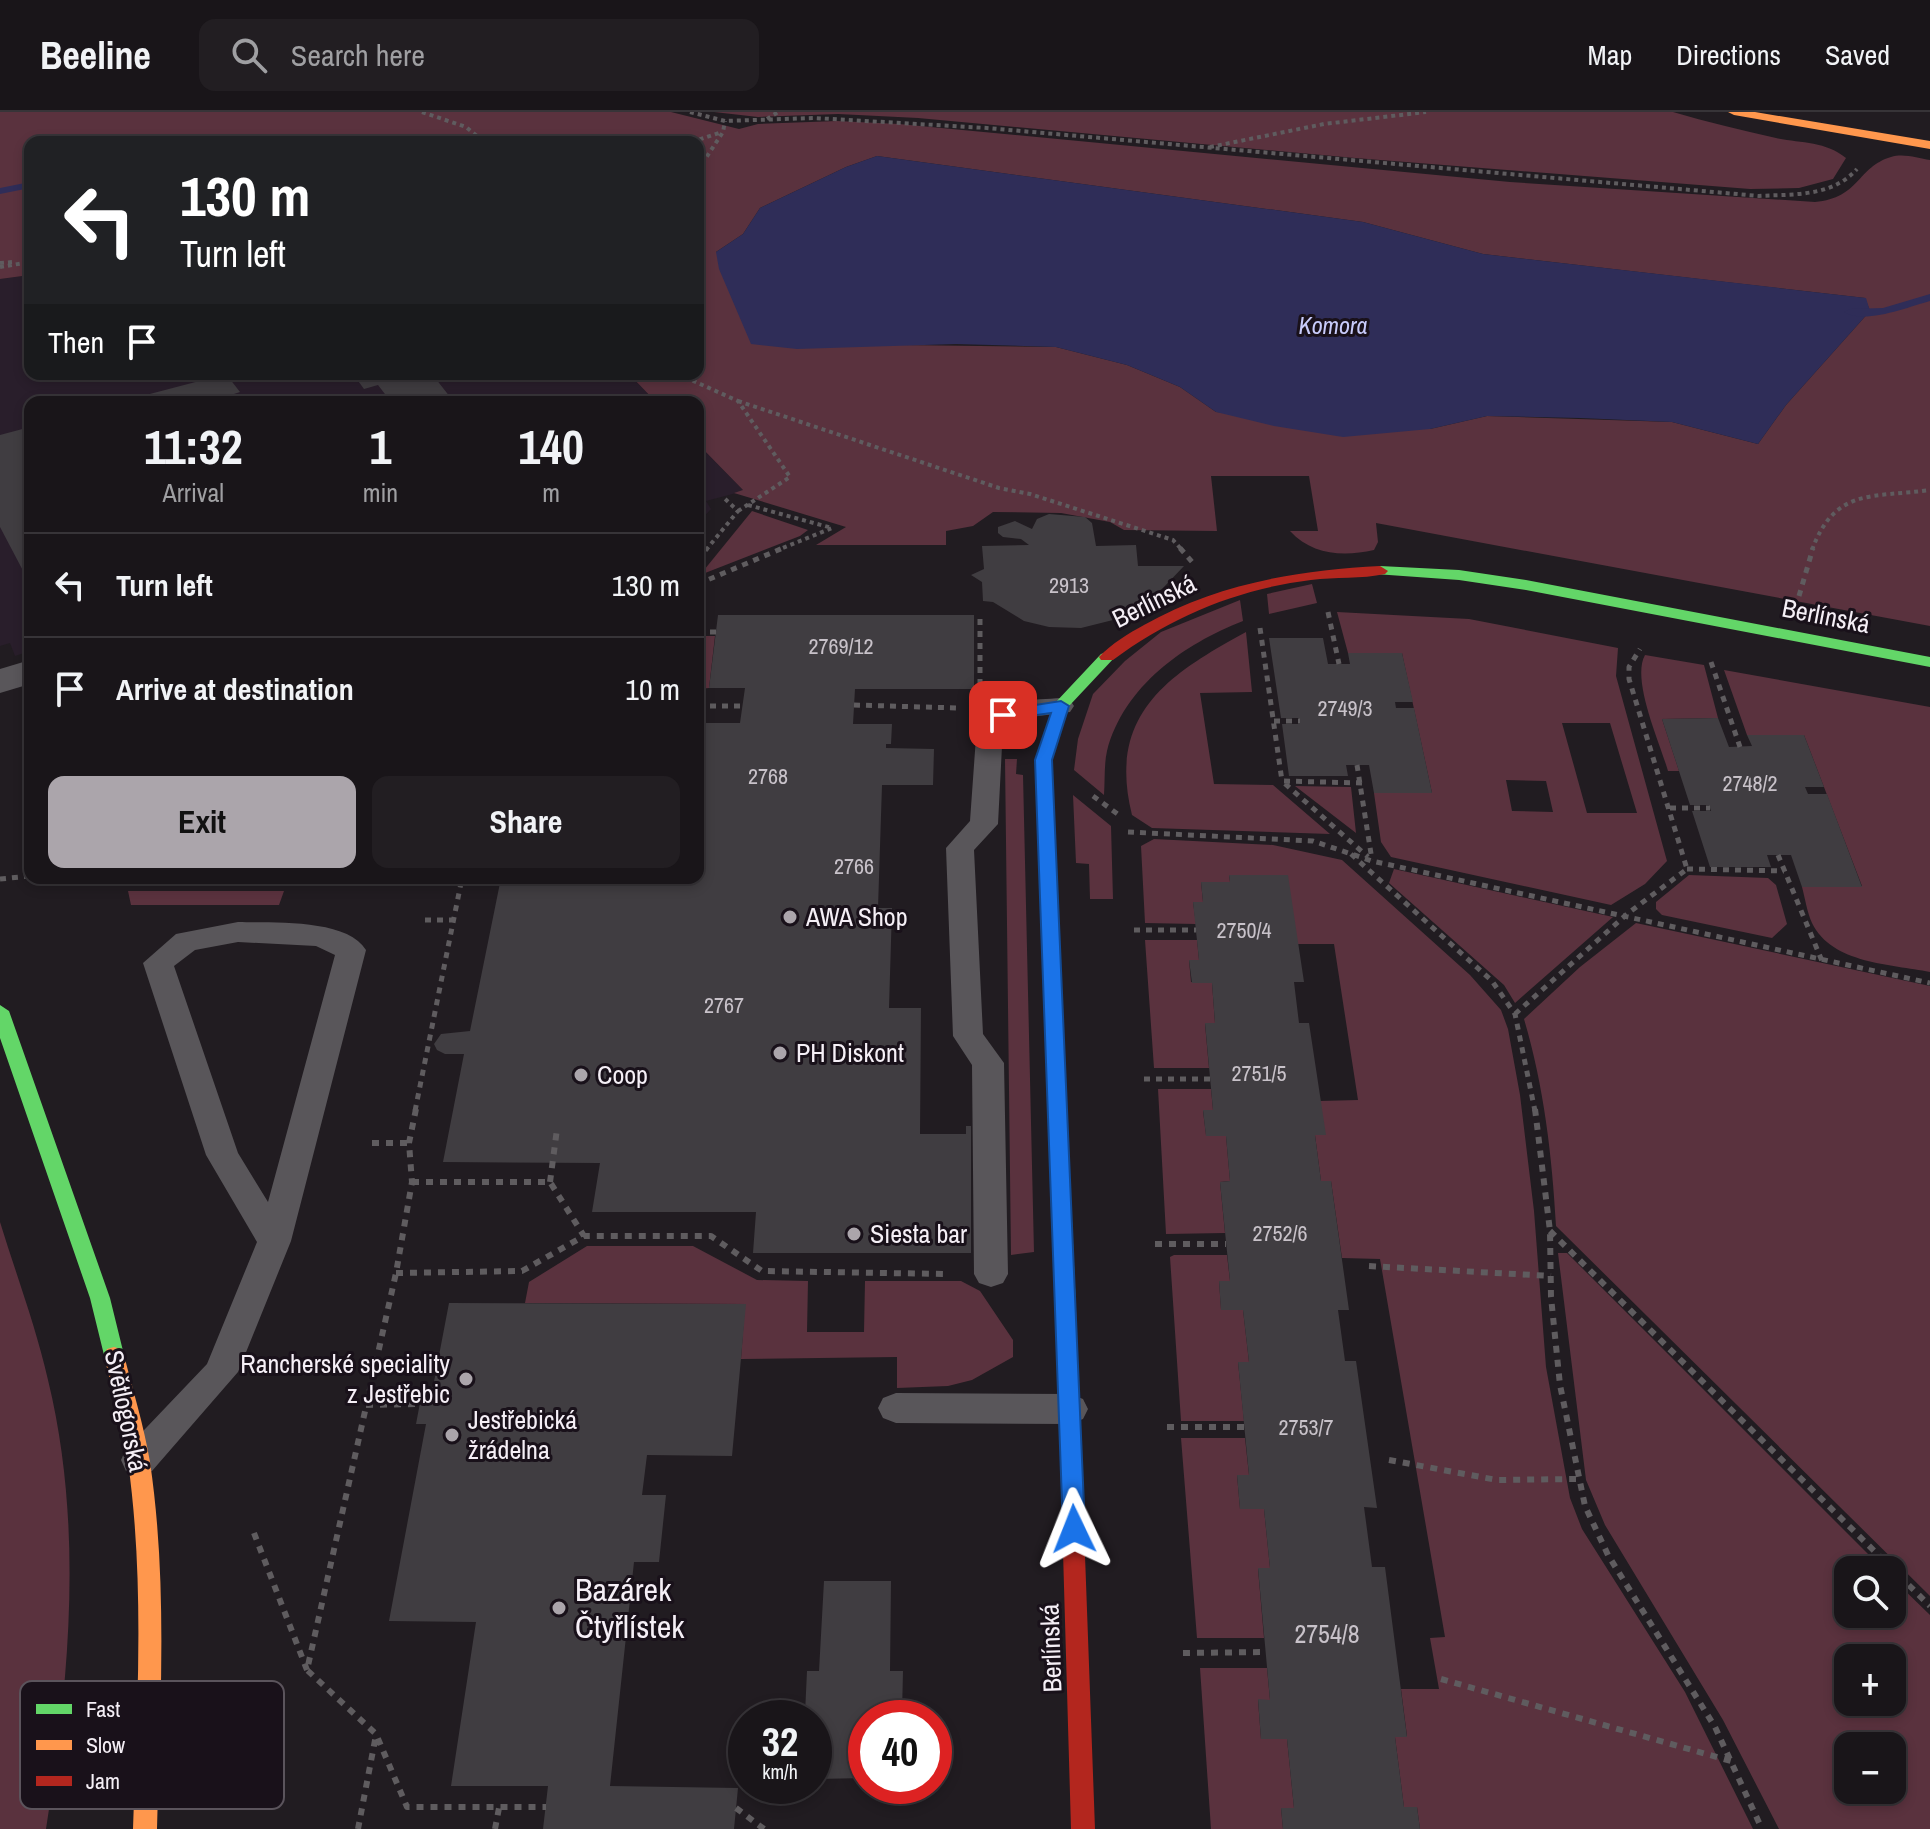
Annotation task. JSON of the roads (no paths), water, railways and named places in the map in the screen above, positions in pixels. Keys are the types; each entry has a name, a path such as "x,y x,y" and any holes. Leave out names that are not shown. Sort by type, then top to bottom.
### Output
{"street":[{"path":"1734,112 1930,145"},
{"name":"Berlínská","path":"1083,1829 1070,1409 1043,760 1061,706 1088,671 1140,630 1252,589 1355,571 1450,575 1557,591 1930,662"},
{"path":"0,681 24,674"},
{"name":"Světlogorská","path":"0,1011 7,1048 100,1298 139,1460 147,1532 149,1681"},
{"name":"Světlogorská","path":"145,1809 145,1829"}],"lane":[{"path":"991,1274 988,1063 968,1036 960,848 984,824 990,723 1018,710 1061,706"},
{"path":"139,1460 221,1372 274,1241 351,950 321,936 238,932 186,941 158,963 222,1155 274,1241"},
{"path":"896,1408 1070,1409"}],"water":[{"name":"Komora","path":"877,156 1363,222 1483,254 1866,298 1870,311 1786,405 1758,444 1672,422 1487,416 1430,429 1343,437 1274,426 1216,412 1180,387 1127,365 1056,347 956,344 797,349 751,344 719,269 716,252 743,234 760,208 846,167"}],"waterway":[{"path":"0,191 24,186"},
{"path":"1850,312 1884,311 1930,297"}],"place":[{"name":"AWA Shop","path":"790,917"},
{"name":"PH Diskont","path":"780,1053"},
{"name":"Coop","path":"581,1075"},
{"name":"Siesta bar","path":"854,1234"},
{"name":"Rancherské speciality z Jestřebic","path":"466,1379"},
{"name":"Jestřebická žrádelna","path":"452,1435"},
{"name":"Bazárek Čtyřlístek","path":"559,1608"}]}
